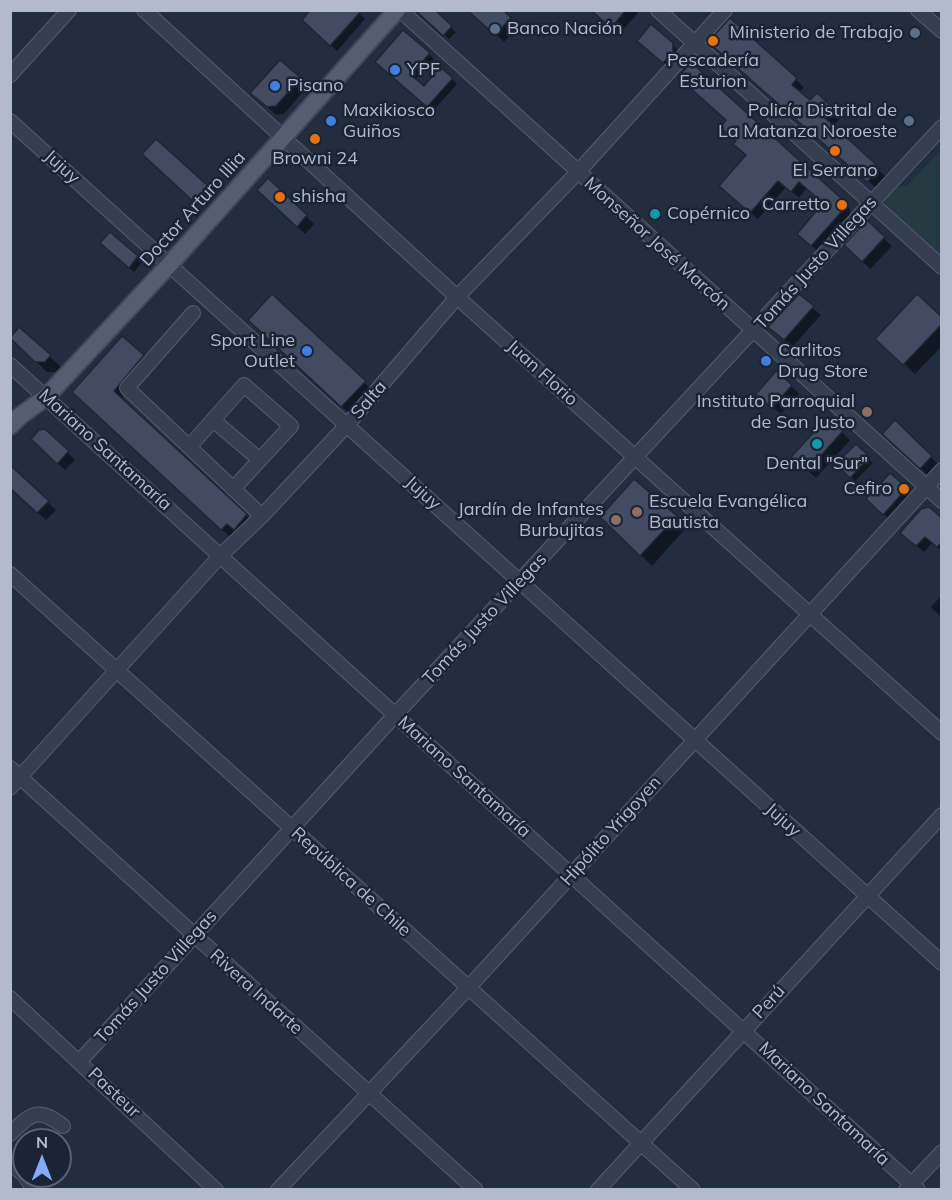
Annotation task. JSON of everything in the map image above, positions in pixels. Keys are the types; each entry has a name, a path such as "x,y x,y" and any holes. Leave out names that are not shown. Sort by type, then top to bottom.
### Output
{"main road":[{"name":"Doctor Arturo Illia","path":"10,426 46,397 170,264 399,10"}],"street":[{"path":"10,75 69,10"},
{"name":"Juan Florio","path":"144,10 457,297 811,613 942,734"},
{"name":"Monseñor José Marcón","path":"399,10 942,501"},
{"path":"658,10 942,267"},
{"name":"Salta","path":"10,788 15,772 117,670 221,555 262,516 347,425 457,297 578,172 725,10"},
{"path":"918,10 942,31"},
{"name":"Jujuy","path":"10,121 942,963"},
{"name":"Tomás Justo Villegas","path":"80,1061 395,715 754,332 942,127"},
{"path":"193,313 127,388 262,516"},
{"name":"Mariano Santamaría","path":"10,365 395,715 573,873 912,1188"},
{"path":"189,447 244,385 291,426 234,489"},
{"path":"213,420 260,460"},
{"name":"Hipólito Yrigoyen","path":"278,1190 468,988 942,470"},
{"name":"República de Chile","path":"10,573 693,1190"},
{"name":"Rivera Indarte","path":"15,772 476,1190"},
{"name":"Perú","path":"598,1190 866,895 942,815"},
{"name":"Pasteur","path":"10,998 216,1190"},
{"path":"10,1134 27,1118 39,1113 52,1117 63,1126"},
{"path":"912,1188 942,1152"}],"green space":[{"path":"941,151 941,260 884,206 891,192 906,186"}],"building":[{"path":"310,10 362,10 330,46 302,20"},
{"path":"415,10 435,10 452,26 443,36"},
{"name":"Banco Nación","path":"467,10 503,10 511,18 495,35"},
{"path":"591,10 626,10 611,28"},
{"path":"730,18 797,78 792,85 810,100 817,93 834,109 825,118 880,168 867,182 708,42"},
{"path":"651,24 673,43 673,52 663,63 637,41"},
{"path":"403,30 430,53 411,75 424,86 440,67 453,78 427,107 375,62"},
{"name":"Pisano","path":"280,60 301,78 276,106 267,107 250,93"},
{"path":"694,65 843,200 844,209 811,246 797,234 823,203 799,182 791,192 778,181 750,213 719,186 746,155 733,144 736,141 720,127 726,120 678,77 688,66"},
{"path":"156,139 208,186 194,202 142,154"},
{"path":"268,178 307,215 297,227 257,190"},
{"path":"867,220 885,237 862,262 844,245"},
{"path":"110,232 138,256 129,268 100,243"},
{"name":"Sport Line Outlet","path":"272,294 366,381 341,407 248,320"},
{"path":"799,294 814,306 784,340 768,327"},
{"path":"917,294 942,317 942,324 903,365 875,339"},
{"path":"19,327 51,355 45,362 35,362 10,338"},
{"path":"122,336 144,355 114,391 247,514 234,530 227,524 221,530 72,392"},
{"path":"776,371 792,385 772,408 756,394"},
{"name":"Dental \"Sur\"","path":"828,417 843,431 807,471 791,457"},
{"path":"895,420 932,456 920,469 882,434"},
{"path":"45,429 69,451 57,464 31,439 39,430"},
{"path":"856,444 870,457 850,478 836,464"},
{"path":"10,465 49,501 37,513 10,488"},
{"path":"890,473 907,488 883,515 866,499"},
{"path":"634,479 677,516 640,556 600,517"},
{"path":"929,507 942,518 942,542 937,547 925,537 916,546 900,533 921,509"}],"place":[{"name":"Banco Nación","path":"495,29"},
{"name":"Ministerio de Trabajo","path":"915,33"},
{"name":"Pescadería Esturion","path":"713,41"},
{"name":"YPF","path":"395,70"},
{"name":"Pisano","path":"275,86"},
{"name":"Maxikiosco Guiños","path":"331,121"},
{"name":"Policía Distrital de La Matanza Noroeste","path":"909,121"},
{"name":"Browni 24","path":"315,139"},
{"name":"El Serrano","path":"835,151"},
{"name":"shisha","path":"280,197"},
{"name":"Carretto","path":"842,205"},
{"name":"Copérnico","path":"655,214"},
{"name":"Sport Line Outlet","path":"307,351"},
{"name":"Carlitos Drug Store","path":"766,361"},
{"name":"Instituto Parroquial de San Justo","path":"867,412"},
{"name":"Dental \"Sur\"","path":"817,444"},
{"name":"Cefiro","path":"904,489"},
{"name":"Escuela Evangélica Bautista","path":"637,512"},
{"name":"Jardín de Infantes Burbujitas","path":"616,520"}]}
